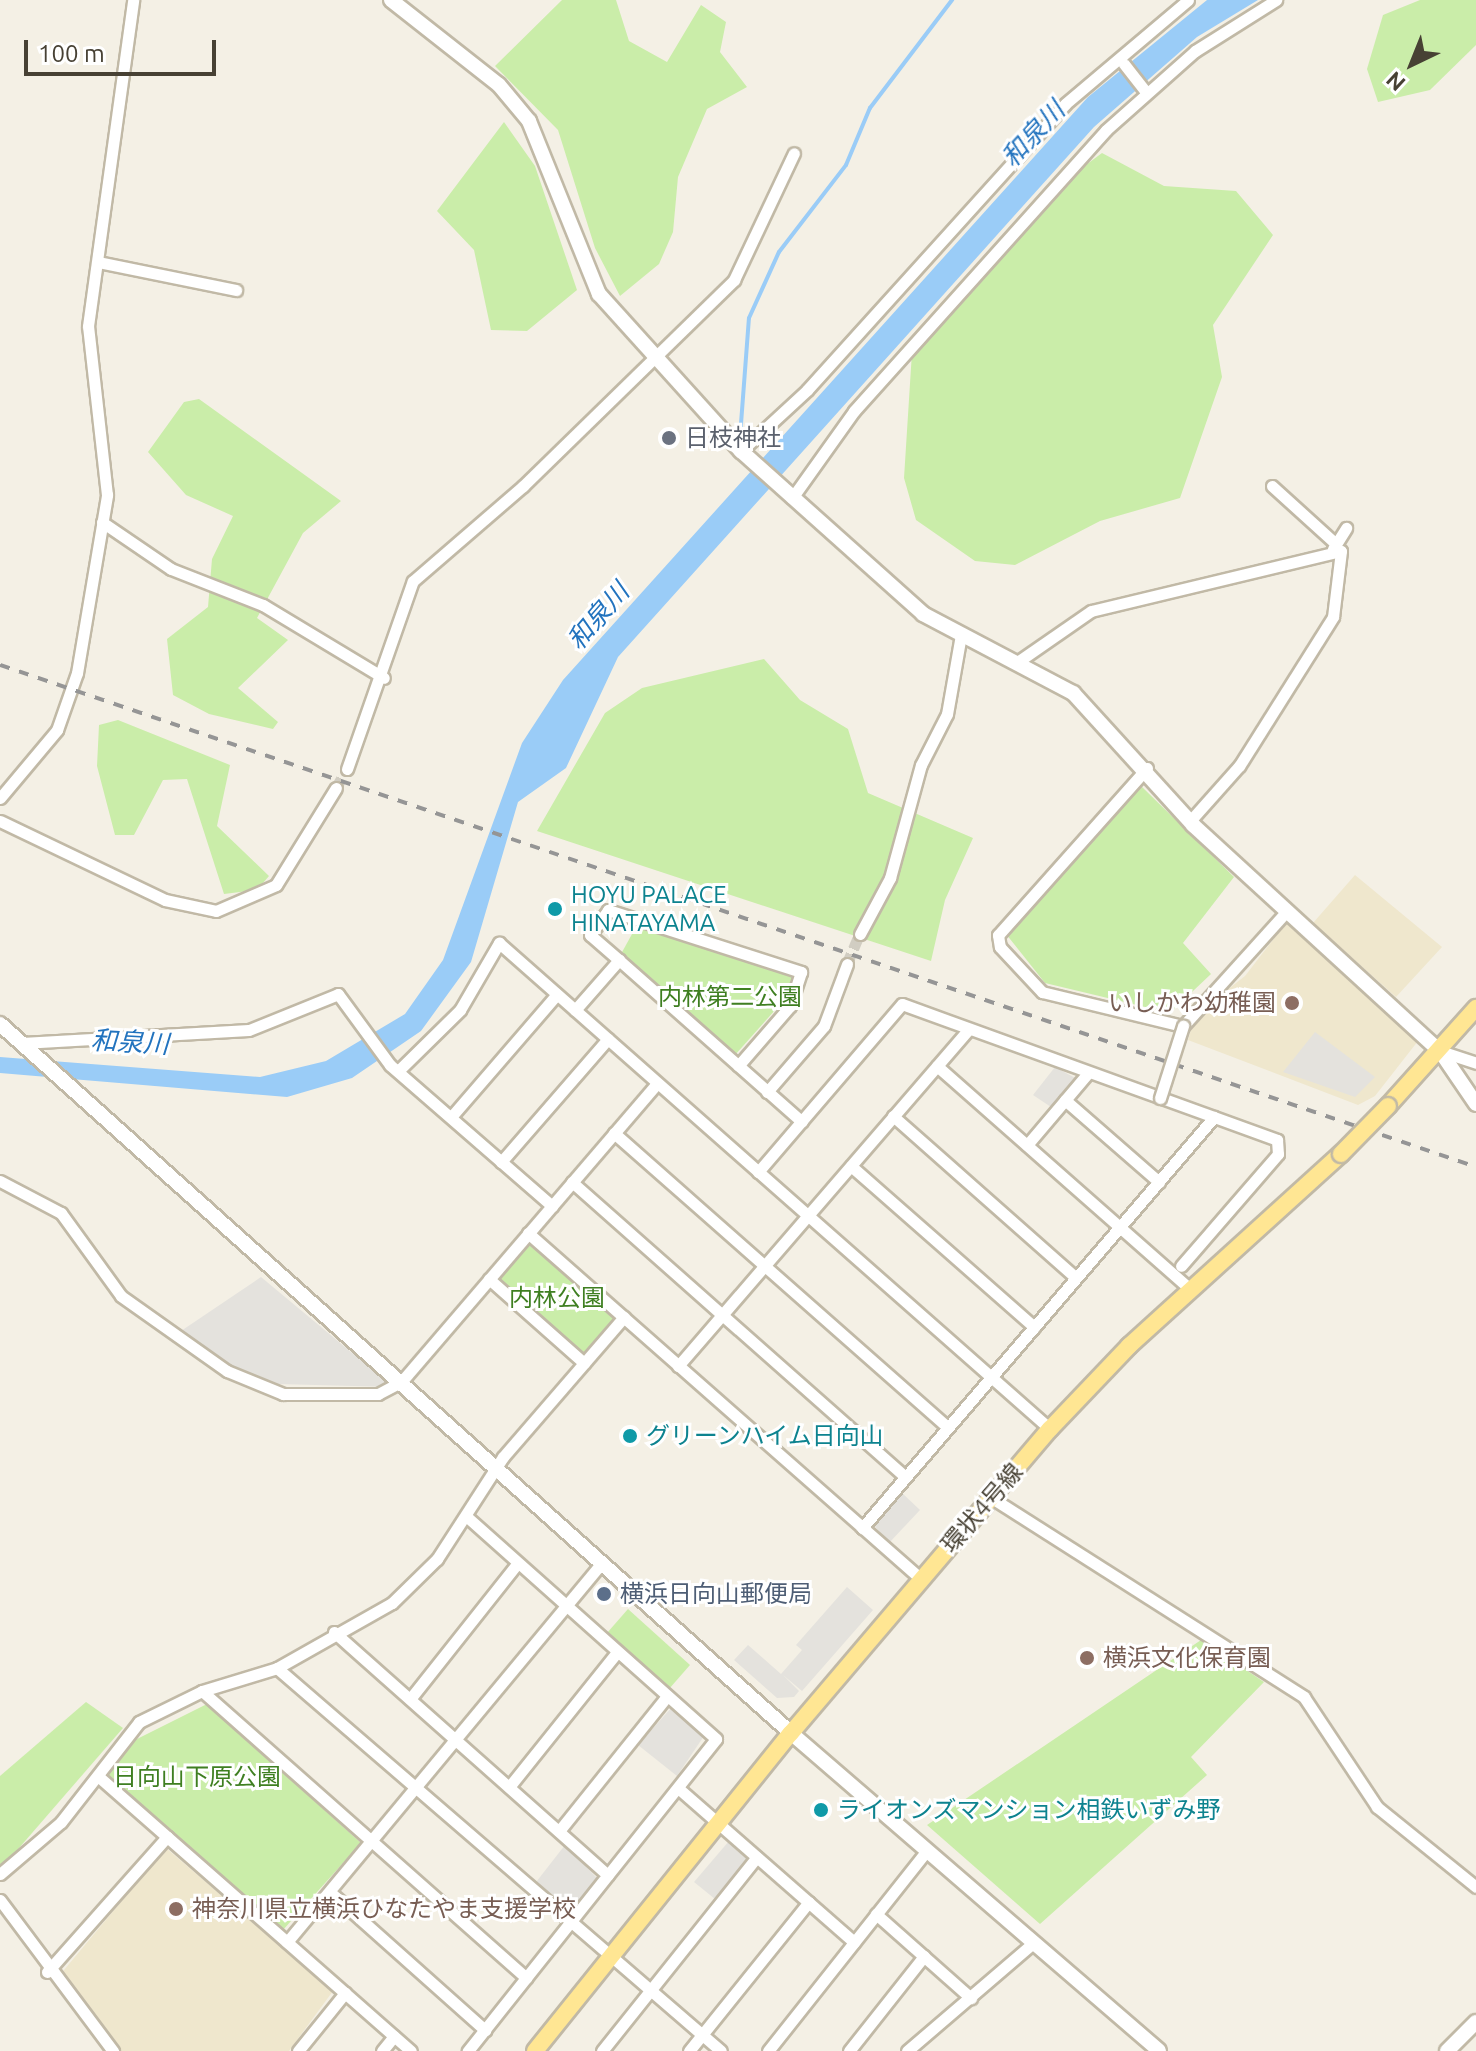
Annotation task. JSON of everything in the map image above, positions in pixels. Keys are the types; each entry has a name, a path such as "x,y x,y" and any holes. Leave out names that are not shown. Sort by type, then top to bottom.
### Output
{"main road":[{"name":"環状4号線","path":"535,2051 717,1822 1050,1429 1191,1290 1341,1154 1440,1051 1476,1008"}],"street":[{"path":"0,798 57,730 77,673 102,522 105,451 88,326 133,0"},
{"path":"391,0 499,85 529,121 585,271 657,359 741,451 889,588 961,635 1073,693 1147,768 1190,821 1440,1051 1476,1104"},
{"path":"741,451 807,390 1065,104 1188,0"},
{"path":"792,498 854,411 1143,87 1276,0"},
{"path":"1124,64 1143,87"},
{"path":"347,769 384,678 413,581 657,359 745,265 794,153"},
{"path":"98,262 236,290"},
{"path":"1190,821 1239,766 1333,617 1341,551 1272,486"},
{"path":"102,522 171,569 263,605 384,678"},
{"path":"1016,663 1091,611 1334,546 1346,528"},
{"path":"860,934 890,878 921,765 947,714 961,635"},
{"path":"1147,768 998,935 1000,947 1042,992 1183,1026"},
{"path":"0,821 165,900 216,911 276,885 336,788"},
{"path":"738,1066 790,1006 801,972 611,906 590,935 767,1092 802,1122"},
{"path":"1160,1098 1183,1026 1287,911"},
{"path":"398,1071 460,1010 499,943 1050,1429"},
{"path":"575,1010 619,960"},
{"path":"767,1092 824,1026 847,964"},
{"path":"22,1043 249,1030 327,993 345,998 388,1061 552,1206"},
{"path":"451,1117 557,994"},
{"path":"758,1172 902,1004 1214,1117 1282,1147 1181,1266"},
{"path":"0,1024 68,1088 500,1468 601,1564 791,1733 1159,2051"},
{"path":"678,1366 968,1030"},
{"path":"501,1162 608,1039"},
{"path":"1440,1051 1476,1063"},
{"path":"937,1066 1191,1290"},
{"path":"1027,1145 1088,1073"},
{"path":"0,1181 61,1213 121,1296 227,1371 283,1394 378,1394 402,1381 657,1083"},
{"path":"1065,1100 1159,1182"},
{"path":"893,1116 1076,1278"},
{"path":"862,1528 1214,1117"},
{"path":"614,1133 948,1427"},
{"path":"851,1166 1034,1327"},
{"path":"572,1182 905,1477"},
{"path":"528,1233 921,1579"},
{"path":"489,1279 584,1363"},
{"path":"0,1874 42,1842 99,1777 139,1722 202,1691 277,1668 334,1632 392,1603 437,1559 500,1468 624,1317"},
{"path":"992,1498 1304,1697 1377,1807 1476,1887"},
{"path":"466,1516 716,1739 468,2051"},
{"path":"410,1699 517,1564"},
{"path":"287,1942 459,1742 601,1564"},
{"path":"334,1632 608,1875"},
{"path":"509,1787 617,1652"},
{"path":"277,1668 608,1961 721,2051"},
{"path":"202,1691 526,1978"},
{"path":"559,1831 667,1696"},
{"path":"99,1777 411,2051"},
{"path":"678,1788 854,1942"},
{"path":"47,1972 167,1837"},
{"path":"768,2051 926,1852"},
{"path":"602,2051 757,1857"},
{"path":"330,1892 485,2030"},
{"path":"0,1900 47,1972 113,2051"},
{"path":"689,2051 809,1902"},
{"path":"876,1914 971,1998"},
{"path":"907,2051 1034,1942"},
{"path":"849,2051 924,1956"},
{"path":"298,2051 345,1993"},
{"path":"1447,2051 1476,2022"},
{"path":"382,2051 394,2036"}],"shaded area":[{"path":"1355,875 1442,947 1396,997 1313,923"},
{"name":"いしかわ幼稚園","path":"1286,923 1418,1041 1375,1096 1358,1105 1188,1040 1195,1015 1245,976"},
{"path":"1315,1032 1375,1077 1355,1097 1283,1072"},
{"path":"1055,1067 1077,1079 1051,1107 1033,1095"},
{"path":"261,1277 393,1387 277,1384 234,1368 181,1331"},
{"path":"901,1492 920,1510 889,1543 873,1524"},
{"path":"847,1587 873,1610 802,1691 783,1675 799,1691 794,1697 777,1698 734,1660 748,1645 781,1674 802,1650 796,1645"},
{"path":"672,1707 704,1736 677,1776 638,1745"},
{"path":"729,1841 749,1858 715,1899 694,1882"},
{"path":"565,1845 597,1878 569,1913 533,1886"},
{"name":"神奈川県立横浜ひなたやま支援学校","path":"166,1848 333,1991 289,2051 121,2051 59,1976"}],"green space":[{"path":"562,0 616,0 629,41 667,62 701,5 726,22 720,52 747,87 707,109 678,177 673,232 659,264 620,296 595,248 558,130 495,66"},
{"path":"1420,0 1476,0 1476,45 1430,90 1378,102 1367,69 1383,15"},
{"path":"504,122 535,166 577,290 527,331 491,330 474,250 437,211"},
{"path":"1102,153 1164,186 1236,191 1273,235 1213,325 1222,377 1180,498 1100,521 1015,565 975,561 916,520 904,478 912,352 1040,199"},
{"path":"199,399 341,501 303,533 257,618 288,640 238,688 278,722 273,729 209,714 173,695 167,639 208,607 212,559 233,516 186,495 148,452 184,402"},
{"path":"764,659 800,700 848,729 868,793 973,838 945,900 931,961 537,831 605,713 642,688"},
{"path":"118,720 230,765 217,826 269,876 257,890 224,894 187,779 163,780 134,835 115,835 97,766 99,725"},
{"path":"1140,785 1234,877 1183,943 1211,974 1174,1009 1162,1011 1045,983 1006,934"},
{"name":"内林第二公園","path":"637,925 793,975 784,1000 735,1055 621,954"},
{"name":"内林公園","path":"528,1241 617,1317 584,1354 497,1277"},
{"path":"628,1609 690,1665 669,1689 607,1633"},
{"path":"1201,1640 1264,1682 1191,1757 1207,1775 1040,1924 927,1825"},
{"path":"86,1702 123,1728 0,1870 0,1776"},
{"name":"日向山下原公園","path":"207,1704 361,1843 283,1930 107,1778 107,1765 123,1746"}],"water":[{"path":"1207,0 1258,0 1197,37 1094,127 618,657 566,768 518,802 471,962 421,1031 352,1078 287,1097 0,1073 0,1057 260,1077 326,1061 405,1014 443,960 522,743 563,680 1088,97"}],"waterway":[{"path":"740,437 749,318 779,252 846,165 870,108 952,0"}],"tunnel":[{"path":"336,788 347,769"},
{"path":"847,964 860,934"}],"railway":[{"path":"0,665 1476,1167"}],"place":[{"name":"日枝神社","path":"669,438"},
{"name":"HOYU PALACE HINATAYAMA","path":"555,909"},
{"name":"いしかわ幼稚園","path":"1292,1003"},
{"name":"グリーンハイム日向山","path":"630,1436"},
{"name":"横浜日向山郵便局","path":"604,1594"},
{"name":"横浜文化保育園","path":"1087,1658"},
{"name":"ライオンズマンション相鉄いずみ野","path":"821,1810"},
{"name":"神奈川県立横浜ひなたやま支援学校","path":"176,1909"}],"water label":[{"name":"和泉川","path":"1033,134"},
{"name":"和泉川","path":"598,616"},
{"name":"和泉川","path":"130,1042"}]}
